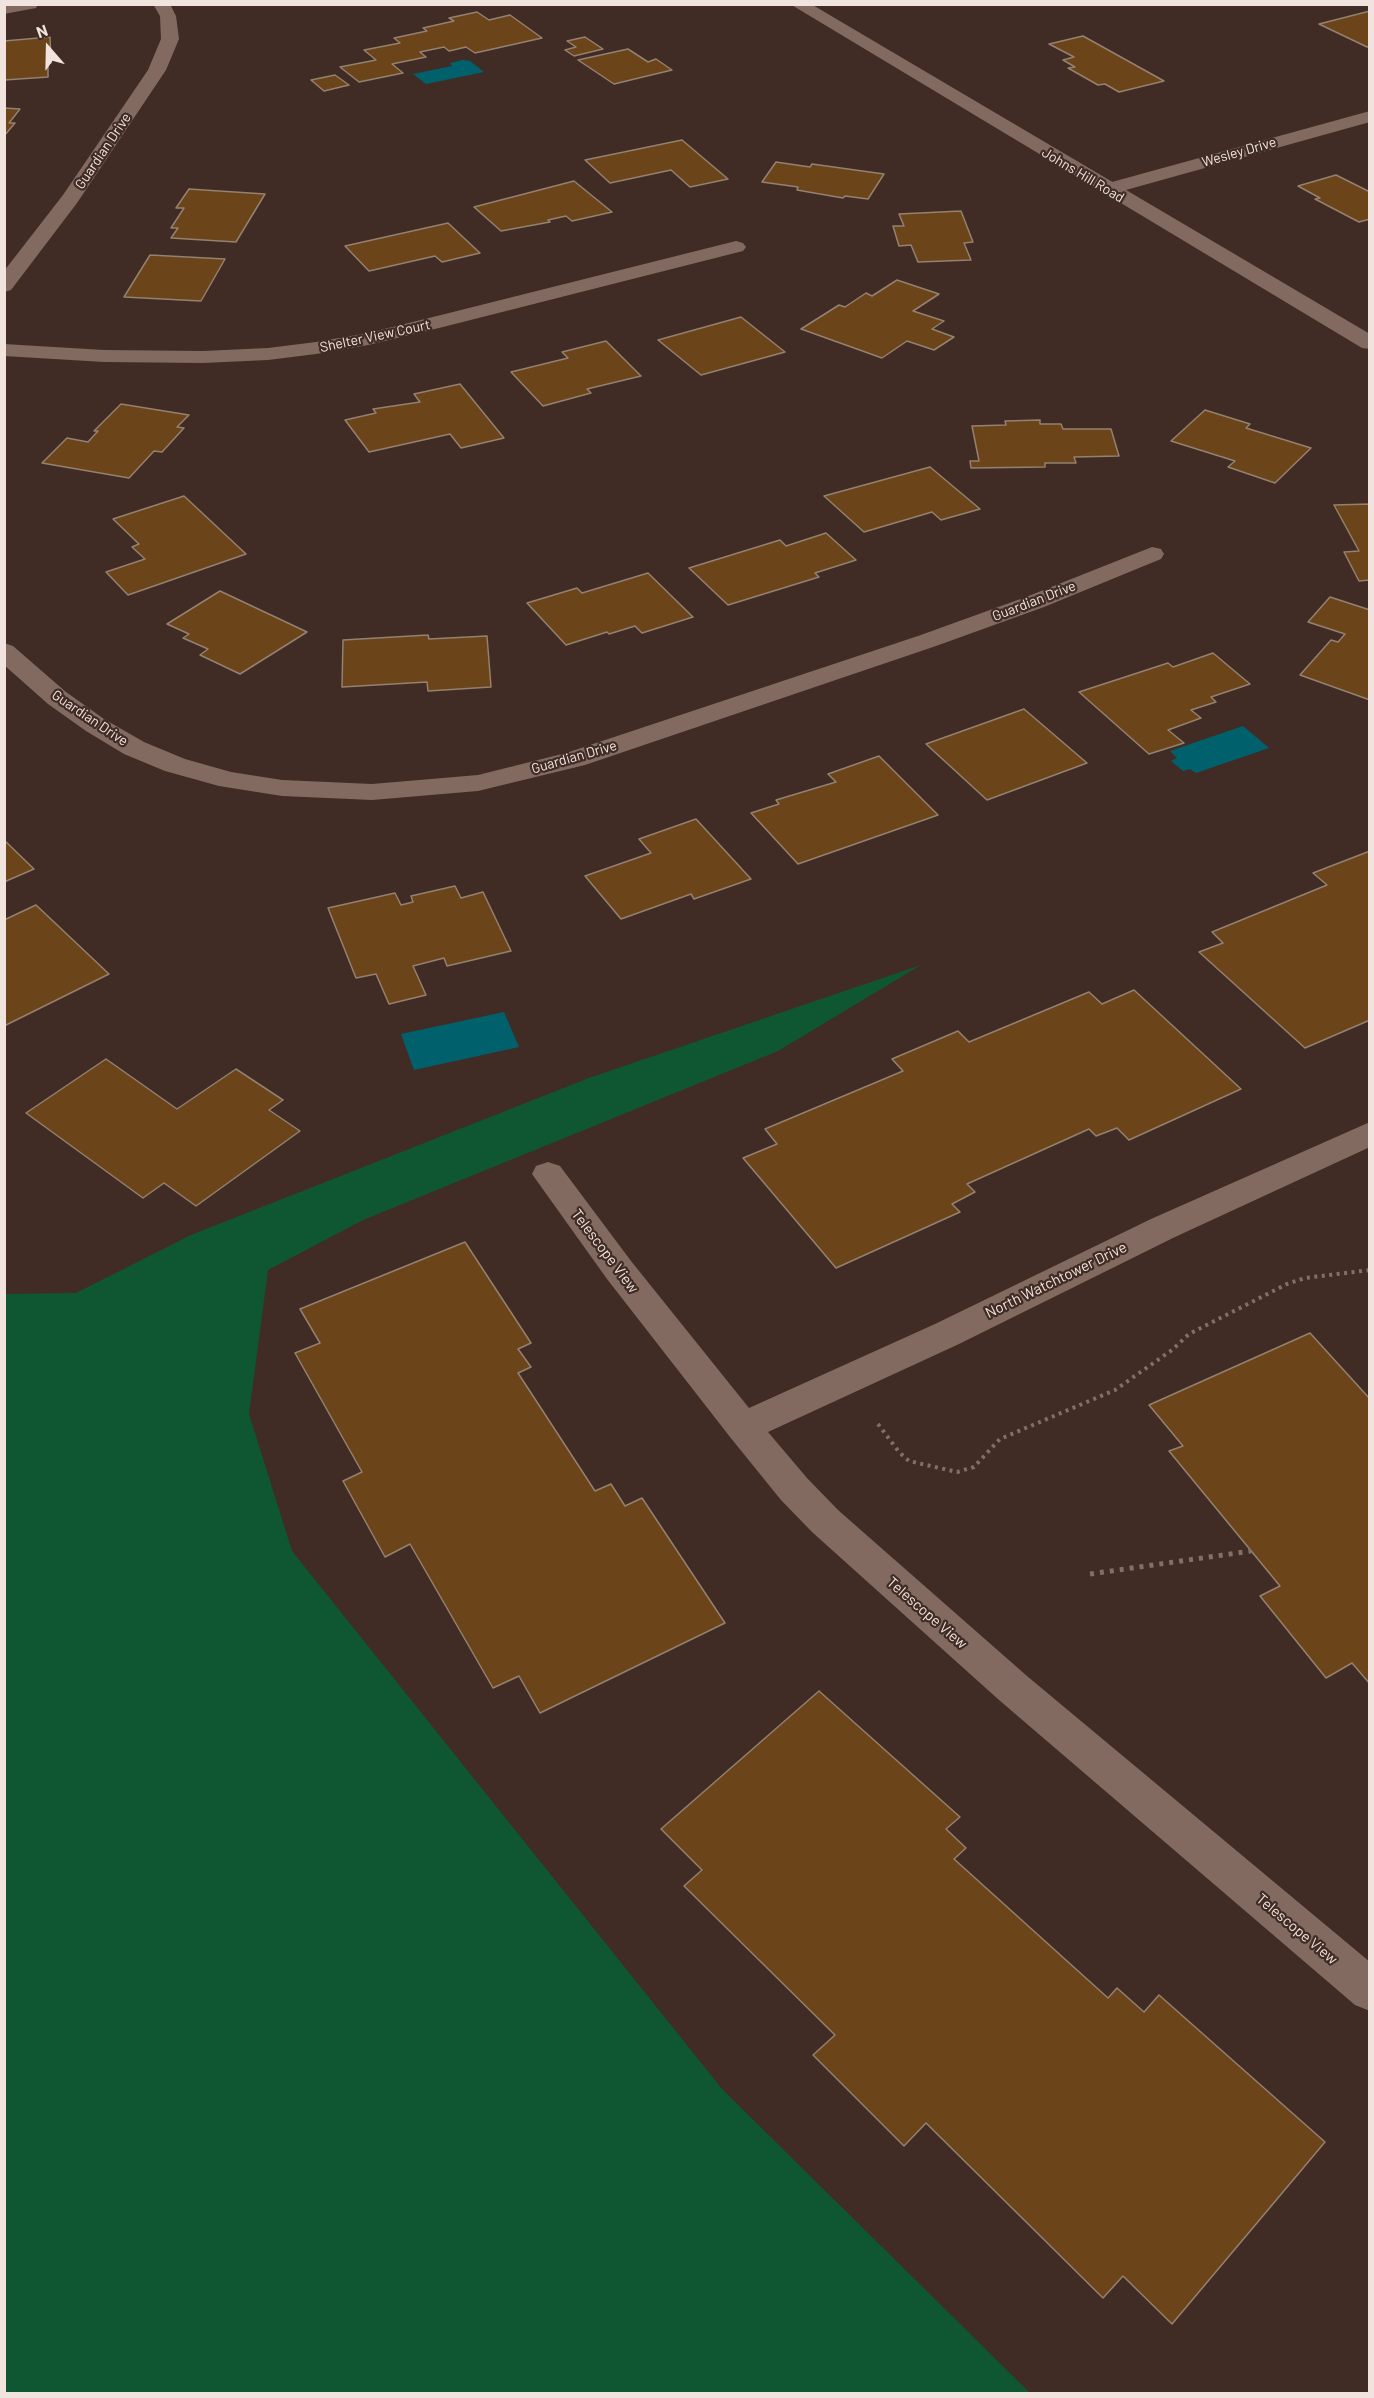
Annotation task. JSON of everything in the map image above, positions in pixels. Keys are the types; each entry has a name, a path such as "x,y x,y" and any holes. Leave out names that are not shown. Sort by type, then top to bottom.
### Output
{"street":[{"path":"4,9 30,4"},
{"name":"Guardian Drive","path":"4,286 70,200 157,70 170,39 168,16 161,4"},
{"name":"Johns Hill Road","path":"798,4 1370,343"},
{"name":"Wesley Drive","path":"1108,189 1370,116"},
{"name":"Shelter View Court","path":"4,350 104,356 203,357 268,354 316,348 368,339 439,322 736,247"},
{"name":"Guardian Drive","path":"4,651 57,698 95,725 134,748 174,765 229,780 282,788 372,792 428,789 478,783 575,759 927,641 1035,602 1152,554"},
{"name":"North Watchtower Drive","path":"743,1427 947,1334 1162,1228 1370,1133"},
{"name":"Telescope View","path":"548,1174 743,1427 794,1489 851,1546 1013,1688 1370,1990"}],"path":[{"path":"842,1381 899,1452 909,1461 957,1472 974,1467 1000,1439 1115,1390 1172,1350 1188,1334 1287,1284 1305,1278 1370,1270"},
{"path":"1090,1574 1251,1551"}],"green space":[{"path":"921,965 778,1051 363,1220 268,1270 249,1414 292,1551 722,2089 1030,2393 5,2393 5,1294 76,1293 191,1235 589,1078"}],"water":[{"path":"470,61 484,72 426,84 413,74 452,66 450,63"},
{"path":"1243,726 1269,748 1196,773 1190,769 1183,771 1171,761 1177,758 1170,751"},
{"path":"504,1012 519,1047 414,1070 401,1034"}],"building":[{"path":"1370,11 1370,46 1367,47 1319,24"},
{"path":"477,12 489,20 510,15 542,38 475,53 466,47 449,51 444,47 420,52 426,57 392,64 403,73 359,82 340,67 376,60 364,50 400,43 394,38 427,31 423,28 454,21 449,18"},
{"path":"1083,36 1164,81 1119,92 1105,84 1098,85 1068,68 1075,67 1063,60 1074,57 1049,44"},
{"path":"50,37 51,63 48,64 48,77 4,80 4,41"},
{"path":"585,37 603,49 574,56 565,50 576,47 567,41"},
{"path":"628,49 648,62 656,59 672,70 614,84 578,60"},
{"path":"335,75 349,85 324,91 311,80"},
{"path":"4,108 20,109 9,123 15,123 4,136"},
{"path":"682,140 728,179 690,187 671,170 610,183 585,160"},
{"path":"776,162 810,167 812,164 884,174 868,199 845,196 843,198 797,190 798,187 762,182"},
{"path":"1336,175 1370,192 1370,219 1359,222 1315,199 1320,198 1298,186"},
{"path":"574,181 612,212 572,221 566,216 548,220 550,222 501,231 474,207"},
{"path":"189,189 265,194 236,242 171,238 178,228 171,228 184,208 176,208"},
{"path":"961,211 973,242 964,243 971,260 918,262 911,245 899,246 893,226 904,226 899,214"},
{"path":"448,223 480,253 442,262 435,256 369,271 345,246"},
{"path":"150,255 225,259 201,301 124,297"},
{"path":"897,280 939,294 913,311 944,321 932,329 954,337 934,350 907,341 882,358 801,329 839,305 845,307 866,293 872,296"},
{"path":"741,317 785,352 701,375 658,340"},
{"path":"606,341 641,376 587,389 591,393 543,406 511,372 568,358 562,352"},
{"path":"460,384 504,438 461,448 450,434 369,452 345,420 376,413 373,409 420,402 414,394"},
{"path":"121,404 189,415 177,427 184,428 162,452 154,451 129,478 42,463 67,438 88,442 98,431 94,431"},
{"path":"1205,410 1250,424 1246,428 1311,448 1275,483 1228,467 1235,461 1171,441"},
{"path":"1040,420 1040,424 1061,424 1063,429 1111,429 1119,456 1074,457 1076,463 1045,463 1045,467 971,468 970,461 979,461 972,426 1006,425 1005,421"},
{"path":"930,467 980,509 941,520 932,512 864,532 824,496"},
{"path":"184,496 246,554 128,595 106,572 145,559 132,547 139,544 113,519"},
{"path":"1370,504 1370,580 1359,581 1344,552 1359,551 1334,505"},
{"path":"826,533 856,560 815,573 819,577 728,605 689,568 780,540 786,546"},
{"path":"648,573 693,617 642,633 635,626 566,645 527,603 577,588 582,593"},
{"path":"220,591 307,632 240,674 200,655 208,649 183,638 189,634 167,624"},
{"path":"1330,597 1370,610 1370,700 1300,675 1331,640 1338,642 1345,634 1308,622"},
{"path":"428,635 429,639 487,636 491,687 428,691 427,682 342,687 343,640"},
{"path":"1213,653 1250,684 1211,697 1216,702 1191,710 1201,718 1168,730 1184,743 1149,754 1079,692 1168,663 1173,667"},
{"path":"1024,709 1087,763 987,800 926,744"},
{"path":"879,756 938,815 798,864 751,813 779,804 776,800 836,782 828,774"},
{"path":"696,819 751,879 694,899 691,894 621,919 585,876 651,853 639,839"},
{"path":"4,840 34,869 4,882"},
{"path":"1370,851 1370,1020 1305,1048 1199,952 1223,943 1212,932 1327,885 1313,873"},
{"path":"455,886 461,898 483,892 511,951 447,966 444,958 413,966 426,995 389,1004 376,974 356,978 328,908 395,893 401,905 413,902 411,896"},
{"path":"36,905 109,974 4,1026 4,920"},
{"path":"1134,990 1241,1089 1129,1140 1117,1128 1096,1136 1089,1129 967,1184 975,1192 952,1204 960,1212 836,1268 743,1158 777,1144 765,1129 903,1071 892,1059 958,1031 969,1042 1089,992 1102,1004"},
{"path":"106,1059 177,1109 236,1069 283,1100 269,1110 300,1131 196,1206 164,1183 143,1198 26,1113"},
{"path":"465,1242 531,1343 518,1349 531,1367 518,1373 595,1491 611,1484 625,1506 642,1498 725,1623 540,1713 519,1676 493,1688 410,1544 385,1557 343,1481 362,1472 295,1353 320,1343 300,1309"},
{"path":"1310,1333 1370,1399 1370,1684 1352,1663 1326,1678 1260,1596 1280,1586 1169,1451 1183,1446 1149,1405"},
{"path":"819,1691 960,1817 946,1829 966,1848 954,1859 1108,1998 1117,1988 1144,2012 1159,1995 1325,2142 1172,2324 1123,2276 1103,2298 926,2123 904,2146 813,2055 835,2035 684,1886 702,1870 661,1829"}]}
